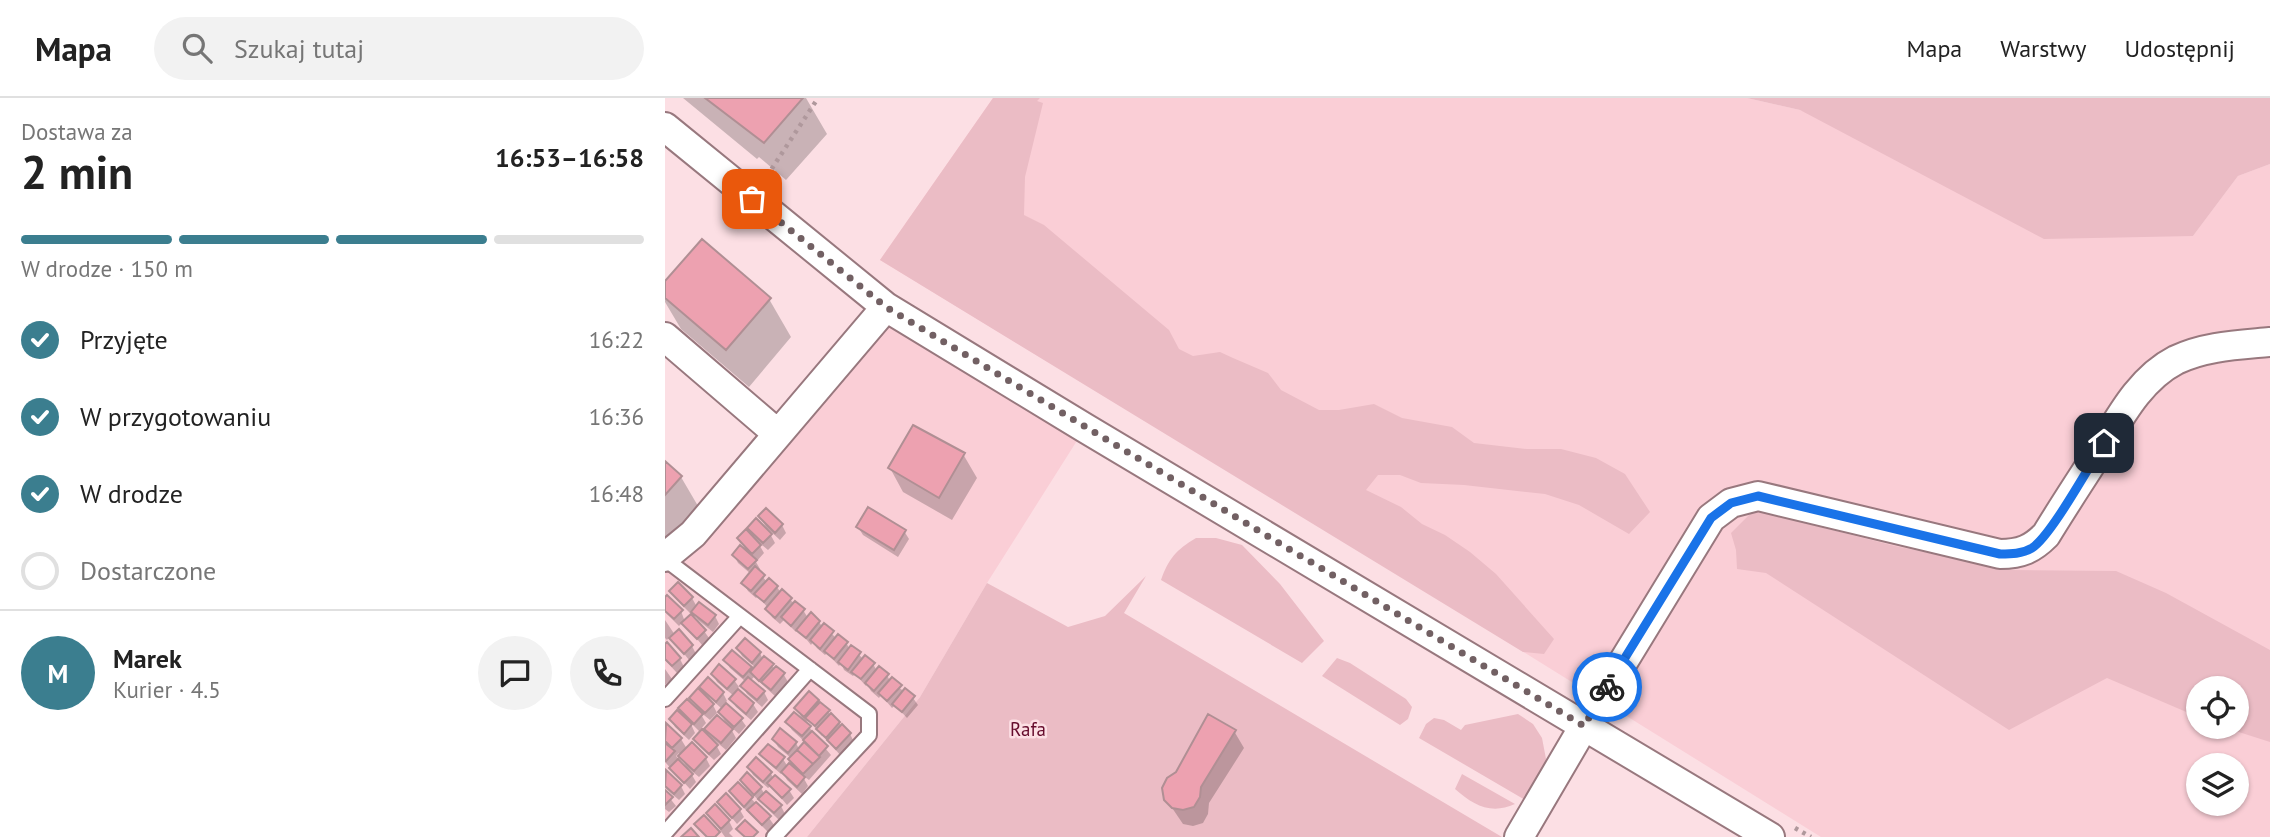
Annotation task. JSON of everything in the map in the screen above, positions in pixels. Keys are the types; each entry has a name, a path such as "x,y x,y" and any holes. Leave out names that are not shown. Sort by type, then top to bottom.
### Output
{"street":[{"path":"665,127 886,307 1770,837"},
{"path":"665,558 693,534 886,307"},
{"path":"665,337 778,434"},
{"path":"1519,837 1711,518 1731,503 1758,496 2000,554 2015,554 2032,548 2046,534 2133,398 2151,377 2175,361 2198,352 2227,345 2270,342"}],"lane":[{"path":"665,558 869,714 869,735 774,837"},
{"path":"665,699 740,616"},
{"path":"665,833 810,669"}],"path":[{"path":"752,199 818,98"}],"shaded area":[{"path":"993,98 1035,101 1040,98 1747,98 1800,110 2193,236 2238,176 2270,164 2270,837 1821,837 1445,603 880,260"},
{"path":"886,307 1085,428 987,583 920,697 807,837 665,837 665,557"}],"green space":[{"path":"993,98 1040,98 1037,101 1043,103 1025,177 1024,215 1044,225 1169,330 1179,349 1193,356 1220,352 1268,373 1281,390 1319,410 1339,410 1374,404 1402,418 1452,427 1474,443 1527,449 1561,449 1596,458 1625,474 1650,512 1629,534 1579,505 1545,494 1421,483 1400,475 1378,475 1366,490 1401,507 1422,524 1445,535 1496,574 1554,639 1544,654 1523,652 880,260"},
{"path":"1747,98 2270,98 2270,164 2238,176 2193,236 2044,239 1800,110"},
{"path":"1754,510 1895,546 2012,570 2116,571 2166,593 2270,650 2270,742 2249,735 2249,676 2186,676 2186,712 2107,678 2009,730 1766,573 1737,569 1736,550 1731,533"},
{"path":"1196,538 1216,538 1242,545 1280,584 1324,641 1302,663 1161,580 1174,555"},
{"name":"Rafa","path":"1146,576 1124,613 1502,837 807,837 920,697 987,583 1068,627 1105,616"},
{"path":"1337,658 1350,663 1406,699 1412,707 1408,719 1400,725 1322,676"},
{"path":"1518,714 1533,724 1542,738 1546,759 1544,775 1527,801 1419,738 1426,724 1434,718 1444,720 1461,730 1465,725"},
{"path":"1462,774 1515,804 1498,809 1476,804 1455,789"}],"building":[{"path":"705,98 803,98 764,143"},
{"path":"702,239 771,298 726,350 665,298 665,281"},
{"path":"913,425 965,453 939,498 888,468"},
{"path":"665,461 682,476 665,495"},
{"path":"868,507 906,530 894,550 856,527"},
{"path":"766,508 783,524 775,533 758,516"},
{"path":"756,518 772,534 763,543 747,528"},
{"path":"746,529 761,545 752,554 737,538"},
{"path":"740,545 757,560 748,569 732,555"},
{"path":"755,566 765,575 751,591 741,583"},
{"path":"769,578 778,586 764,602 754,594"},
{"path":"678,582 693,597 684,606 669,591"},
{"path":"782,589 792,598 775,618 765,609"},
{"path":"667,595 683,610 674,619 665,611"},
{"path":"795,601 805,609 791,626 781,617"},
{"path":"699,602 716,615 708,625 691,612"},
{"path":"811,612 820,621 806,638 796,630"},
{"path":"691,614 706,630 697,639 681,623"},
{"path":"824,623 834,631 820,649 810,640"},
{"path":"679,629 693,645 684,654 669,638"},
{"path":"838,634 848,642 834,659 824,651"},
{"path":"745,638 761,652 752,663 736,648"},
{"path":"667,642 681,658 672,666 665,659"},
{"path":"851,645 861,652 848,670 838,662"},
{"path":"732,650 752,667 743,677 723,660"},
{"path":"865,655 875,663 861,679 851,672"},
{"path":"764,656 774,664 759,681 750,672"},
{"path":"719,664 736,679 727,689 711,674"},
{"path":"776,666 785,673 771,690 761,682"},
{"path":"879,666 889,674 874,691 865,683"},
{"path":"708,677 724,692 716,702 699,687"},
{"path":"748,677 765,691 757,700 740,686"},
{"path":"892,677 902,685 887,701 878,693"},
{"path":"698,688 714,704 705,713 689,698"},
{"path":"905,688 915,696 902,712 892,704"},
{"path":"738,689 754,703 746,714 729,699"},
{"path":"809,691 819,700 804,717 794,708"},
{"path":"687,699 703,714 694,724 678,708"},
{"path":"820,702 830,710 815,726 805,718"},
{"path":"726,703 743,718 734,727 718,712"},
{"path":"677,710 692,724 684,734 669,719"},
{"path":"794,712 811,726 802,736 785,722"},
{"path":"831,713 840,722 826,738 816,729"},
{"path":"1208,714 1236,730 1201,787 1200,797 1194,807 1183,810 1172,808 1164,800 1162,788 1167,778 1176,772"},
{"path":"717,715 733,729 721,743 704,729"},
{"path":"666,723 682,738 672,748 665,741"},
{"path":"842,724 851,733 836,749 827,740"},
{"path":"780,728 797,742 788,753 772,739"},
{"path":"702,729 718,745 709,754 693,739"},
{"path":"812,731 828,746 819,756 803,740"},
{"path":"692,742 707,757 694,771 678,756"},
{"path":"804,742 820,757 813,764 797,750"},
{"path":"665,743 675,751 666,761 665,760"},
{"path":"768,744 785,757 776,768 759,754"},
{"path":"797,750 813,764 803,774 788,759"},
{"path":"756,757 772,772 763,782 747,767"},
{"path":"678,759 693,774 684,783 669,768"},
{"path":"789,763 805,777 797,787 781,772"},
{"path":"666,770 682,785 674,794 665,786"},
{"path":"747,772 762,787 754,795 740,780"},
{"path":"775,775 791,789 782,798 767,783"},
{"path":"738,782 753,797 744,807 729,791"},
{"path":"665,790 673,797 665,805"},
{"path":"766,791 782,805 774,813 758,799"},
{"path":"726,793 741,809 732,818 717,802"},
{"path":"756,802 771,816 762,825 747,810"},
{"path":"715,804 730,820 721,829 706,813"},
{"path":"704,815 720,832 715,837 707,837 694,824"},
{"path":"745,820 758,832 753,837 745,837 736,829"},
{"path":"691,828 699,837 681,837"}],"way so far":[{"path":"752,199 886,307 1085,429 1584,726 1607,687"}],"route":[{"path":"1607,687 1711,518 1731,503 1758,496 2000,554 2015,554 2032,548 2046,534 2104,443"}]}
